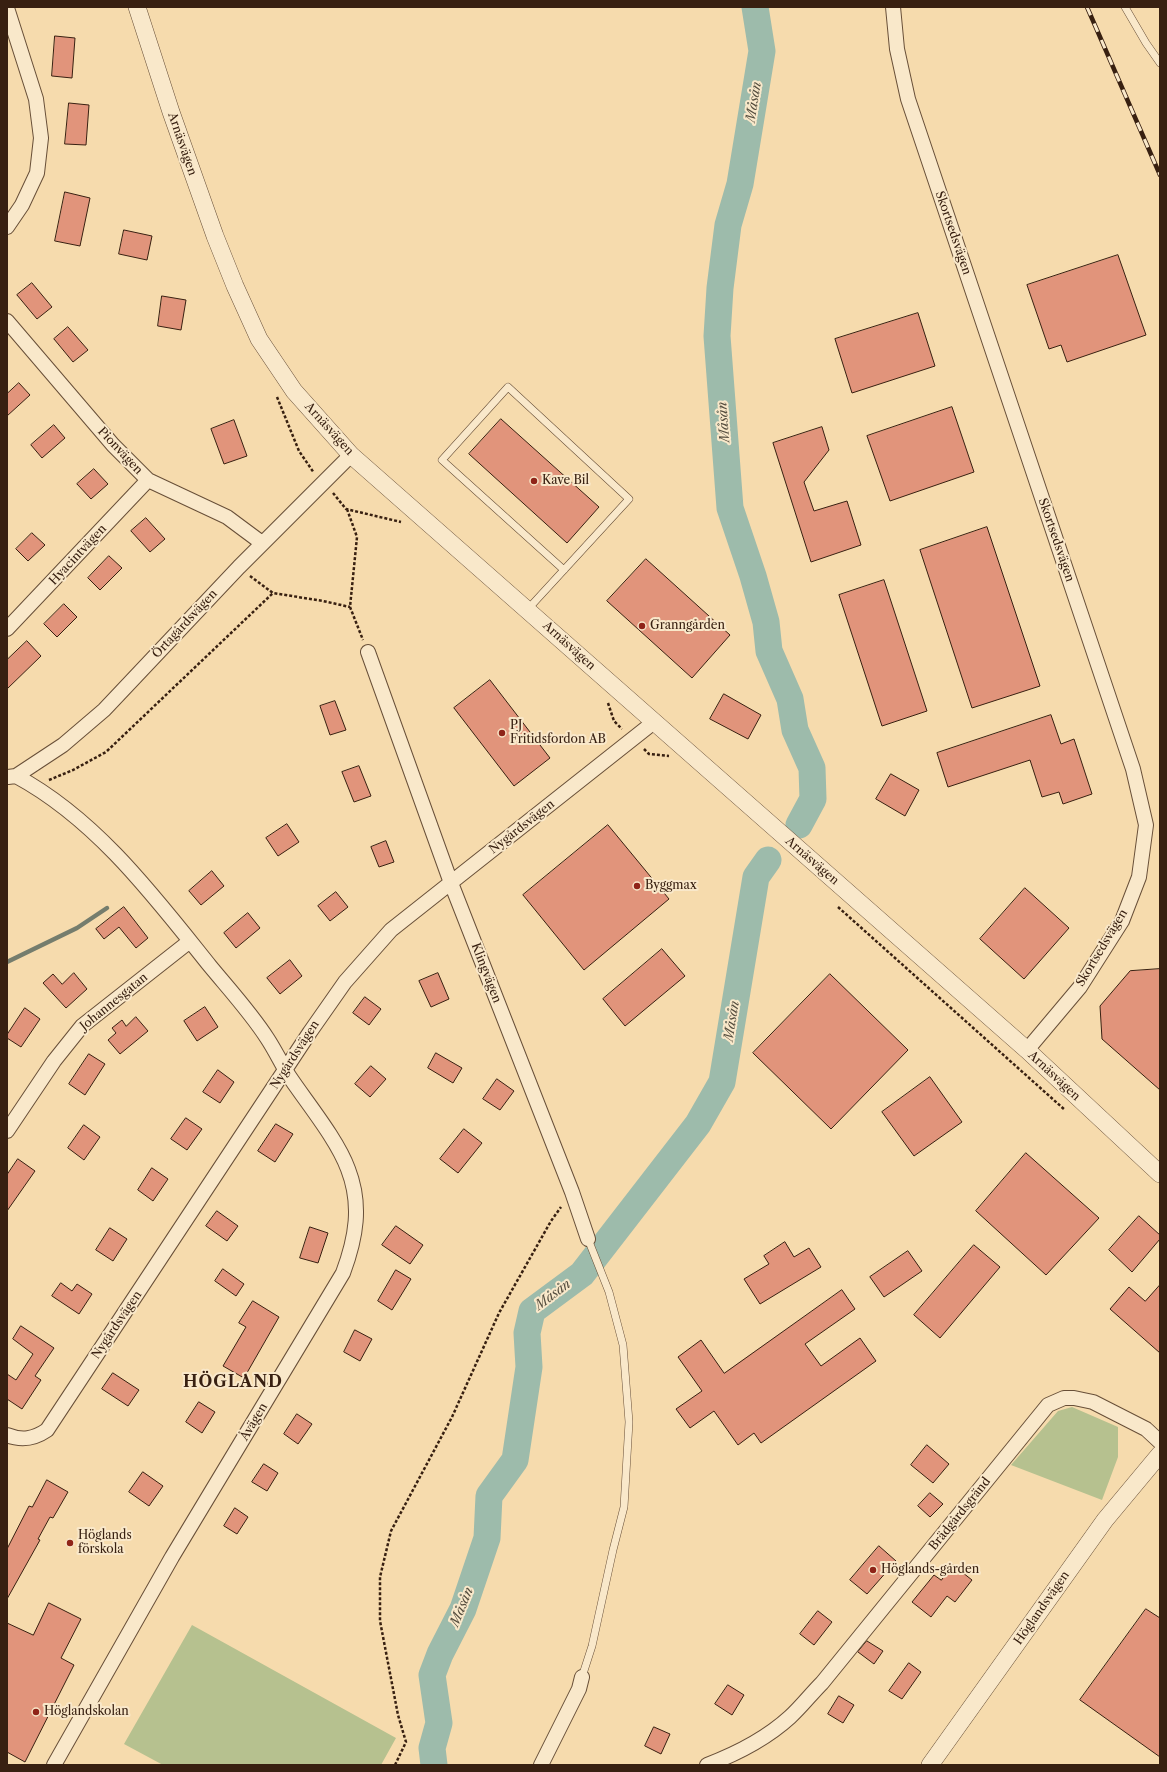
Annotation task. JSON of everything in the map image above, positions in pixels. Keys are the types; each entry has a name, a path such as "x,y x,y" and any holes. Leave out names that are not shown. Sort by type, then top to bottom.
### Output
{"street":[{"name":"Arnäsvägen","path":"136,7 173,119 215,236 235,286 259,339 294,391 351,454 1027,1050 1160,1174"},
{"name":"Skortsedsvägen","path":"893,7 897,49 908,99 1133,768 1146,825 1139,877 1122,920 1080,987 1027,1050"},
{"path":"7,8 36,99 41,138 36,173 22,205 7,227"},
{"name":"Pionvägen","path":"7,321 113,445 148,480 227,517 262,543"},
{"name":"Örtagårdsvägen","path":"12,777 63,745 104,710 262,543 351,454"},
{"name":"Hyacintvägen","path":"7,629 148,480"},
{"name":"Klingvägen","path":"368,652 451,883 572,1192 588,1240"},
{"name":"Nygårdsvägen","path":"7,1435 17,1439 28,1439 39,1436 47,1430 310,1032 345,982 391,930 654,722"},
{"path":"12,777 35,786 56,801 98,836 133,873 190,941 266,1037 285,1070"},
{"name":"Johannesgatan","path":"7,1131 54,1061 82,1026 190,941"},
{"name":"Åvägen","path":"54,1765 172,1557 343,1273 352,1248 356,1223 356,1202 349,1170 342,1154 285,1070"},
{"name":"Brädgårdsgränd","path":"707,1765 725,1759 765,1736 790,1717 827,1677 1048,1405 1064,1398 1074,1398 1094,1402 1146,1429 1160,1442"},
{"name":"Höglandsvägen","path":"930,1765 1105,1520 1160,1454"},
{"path":"541,1765 579,1688 582,1677"}],"lane":[{"path":"1125,7 1146,43 1160,62"},
{"path":"528,609 564,570 629,499 508,387 442,460 564,570"},
{"name":"Klingvägen","path":"582,1677 592,1646 624,1507 629,1422 623,1345 609,1292 588,1240"}],"path":[{"path":"346,509 357,538 350,607 368,652"},
{"path":"239,567 273,594 323,601 350,607"},
{"path":"35,786 74,770 106,752 273,594"},
{"path":"396,1765 406,1742 398,1715 380,1621 380,1577 391,1531 452,1417 499,1313 551,1221 572,1192"}],"green space":[{"path":"1072,1407 1118,1427 1118,1457 1102,1500 1011,1465 1058,1411"},
{"path":"192,1625 396,1738 381,1765 163,1765 124,1744"}],"building":[{"path":"55,36 75,38 72,78 52,76"},
{"path":"69,103 89,105 86,145 65,144"},
{"path":"65,192 90,198 80,246 55,241"},
{"path":"124,230 152,236 147,260 119,254"},
{"path":"1118,255 1146,335 1067,362 1061,345 1049,349 1027,285"},
{"path":"32,283 52,307 37,319 17,295"},
{"path":"162,296 186,300 181,330 158,326"},
{"path":"918,313 935,366 852,393 835,339"},
{"path":"68,327 88,350 73,362 54,339"},
{"path":"19,383 30,395 7,416 7,394"},
{"path":"952,407 974,472 890,501 867,436"},
{"name":"Kave Bil","path":"501,419 599,507 567,543 469,454"},
{"path":"234,420 247,456 224,464 211,429"},
{"path":"54,425 65,438 42,458 31,445"},
{"path":"822,427 829,450 804,482 814,511 847,501 861,545 811,562 773,443"},
{"path":"94,469 108,484 91,499 77,484"},
{"path":"146,518 165,539 150,552 131,531"},
{"path":"987,527 1040,686 972,708 920,550"},
{"path":"32,533 45,545 28,561 16,549"},
{"path":"109,556 122,568 100,590 88,578"},
{"path":"646,559 730,635 692,678 607,601"},
{"path":"884,580 927,711 882,726 839,595"},
{"path":"64,604 77,617 57,637 44,624"},
{"path":"27,641 41,656 7,689 7,660"},
{"name":"PJ Fritidsfordon AB","path":"490,680 550,758 514,786 454,708"},
{"path":"724,694 761,715 748,739 710,719"},
{"path":"335,701 346,730 330,735 320,706"},
{"path":"1051,715 1061,744 1074,739 1092,794 1063,804 1059,792 1042,797 1030,760 948,787 937,753"},
{"path":"359,766 371,796 354,802 342,772"},
{"path":"891,774 919,790 905,816 876,799"},
{"path":"287,824 299,842 278,856 266,838"},
{"path":"608,825 669,899 584,970 523,895"},
{"path":"386,841 394,862 379,867 371,847"},
{"path":"212,871 224,886 201,905 189,891"},
{"path":"1025,888 1069,928 1024,979 980,939"},
{"path":"336,892 348,907 330,921 318,906"},
{"path":"124,907 148,938 136,948 119,927 104,939 96,929"},
{"path":"248,913 260,928 236,948 224,933"},
{"path":"662,949 685,976 625,1026 603,999"},
{"path":"290,960 302,976 280,994 267,978"},
{"path":"1160,969 1160,1090 1102,1039 1100,1006 1130,971"},
{"path":"74,973 87,989 66,1008 43,983 53,974 62,984"},
{"path":"438,973 449,999 431,1007 419,981"},
{"path":"830,974 908,1050 831,1129 753,1053"},
{"path":"365,997 381,1009 369,1025 353,1013"},
{"path":"205,1007 218,1027 197,1041 184,1021"},
{"path":"25,1008 40,1019 21,1047 7,1038 7,1035"},
{"path":"136,1017 148,1031 120,1054 108,1040 116,1033 112,1028 122,1020 126,1026"},
{"path":"436,1053 462,1068 453,1083 428,1068"},
{"path":"89,1054 105,1064 85,1095 69,1084"},
{"path":"371,1066 386,1079 370,1097 355,1084"},
{"path":"218,1070 234,1082 220,1103 203,1092"},
{"path":"930,1077 962,1122 914,1156 882,1112"},
{"path":"497,1079 514,1091 500,1110 483,1099"},
{"path":"186,1118 202,1129 187,1150 171,1139"},
{"path":"276,1124 293,1134 275,1162 258,1151"},
{"path":"84,1125 100,1137 84,1160 68,1148"},
{"path":"464,1129 482,1143 458,1173 440,1159"},
{"path":"1026,1153 1099,1218 1046,1275 976,1211"},
{"path":"18,1159 35,1171 7,1211 7,1175"},
{"path":"152,1168 168,1179 153,1201 138,1190"},
{"path":"217,1211 238,1226 227,1241 206,1226"},
{"path":"1139,1216 1160,1235 1160,1239 1132,1272 1109,1250"},
{"path":"396,1226 423,1245 410,1264 382,1245"},
{"path":"310,1227 328,1233 318,1263 300,1258"},
{"path":"110,1228 127,1239 113,1261 96,1250"},
{"path":"785,1242 794,1257 809,1248 821,1267 760,1304 744,1279 769,1264 764,1256"},
{"path":"974,1245 1000,1267 940,1338 914,1315"},
{"path":"908,1251 922,1271 884,1297 870,1277"},
{"path":"223,1269 244,1284 236,1296 215,1281"},
{"path":"396,1270 411,1279 392,1310 378,1301"},
{"path":"61,1283 72,1291 77,1284 92,1294 79,1314 52,1296"},
{"path":"1160,1285 1160,1353 1110,1309 1129,1287 1145,1301"},
{"path":"842,1290 855,1309 805,1344 821,1366 860,1338 876,1361 761,1443 754,1433 738,1445 714,1411 690,1428 676,1409 702,1391 678,1357 701,1340 724,1373"},
{"path":"253,1301 279,1317 244,1378 223,1366 246,1327 239,1323"},
{"path":"21,1326 54,1348 35,1376 41,1380 22,1409 7,1399 7,1374 16,1380 33,1354 13,1339"},
{"path":"355,1330 372,1339 360,1361 344,1352"},
{"path":"113,1373 139,1390 128,1406 102,1389"},
{"path":"199,1402 215,1412 202,1433 186,1422"},
{"path":"297,1414 312,1424 298,1444 284,1434"},
{"path":"927,1445 949,1464 933,1483 911,1465"},
{"path":"264,1464 278,1473 267,1491 252,1482"},
{"path":"143,1472 163,1486 149,1506 129,1492"},
{"path":"47,1480 68,1492 53,1518 50,1517 38,1539 40,1540 7,1599 7,1549 29,1506 32,1507"},
{"path":"930,1493 943,1504 930,1517 918,1506"},
{"path":"235,1508 248,1517 237,1534 224,1526"},
{"name":"Höglands-gården","path":"879,1546 896,1561 867,1594 850,1580"},
{"path":"953,1565 972,1580 955,1602 947,1596 931,1617 912,1602 934,1575 941,1580"},
{"path":"49,1603 81,1619 61,1658 74,1665 25,1762 7,1752 7,1623 33,1635"},
{"path":"1146,1609 1160,1618 1160,1757 1080,1700"},
{"path":"818,1611 832,1622 814,1645 800,1634"},
{"path":"867,1641 883,1651 874,1664 858,1652"},
{"path":"909,1663 921,1672 902,1699 889,1691"},
{"path":"728,1685 744,1695 732,1715 715,1704"},
{"path":"839,1696 854,1705 843,1723 828,1714"},
{"path":"654,1727 670,1734 661,1754 645,1746"}],"waterway":[{"name":"Måsån","path":"755,7 762,51 740,184 728,225 720,288 717,336 730,508 753,576 766,622 769,651 790,699 795,730 812,768 813,799 799,825"},
{"name":"Måsån","path":"434,1765 432,1748 439,1723 432,1675 440,1654 463,1609 487,1538 489,1496 515,1460 529,1367 527,1333 532,1311 582,1274 698,1124 722,1082 756,877 768,860"},
{"path":"7,962 77,928 107,908"}],"railway":[{"path":"1087,7 1160,175"}],"place":[{"name":"Kave Bil","path":"534,481"},
{"name":"Granngården","path":"642,626"},
{"name":"PJ Fritidsfordon AB","path":"502,733"},
{"name":"Byggmax","path":"637,886"},
{"name":"Höglands förskola","path":"70,1543"},
{"name":"Höglands-gården","path":"873,1570"},
{"name":"Höglandskolan","path":"36,1712"}],"district":[{"name":"HÖGLAND","path":"233,1382"}]}
